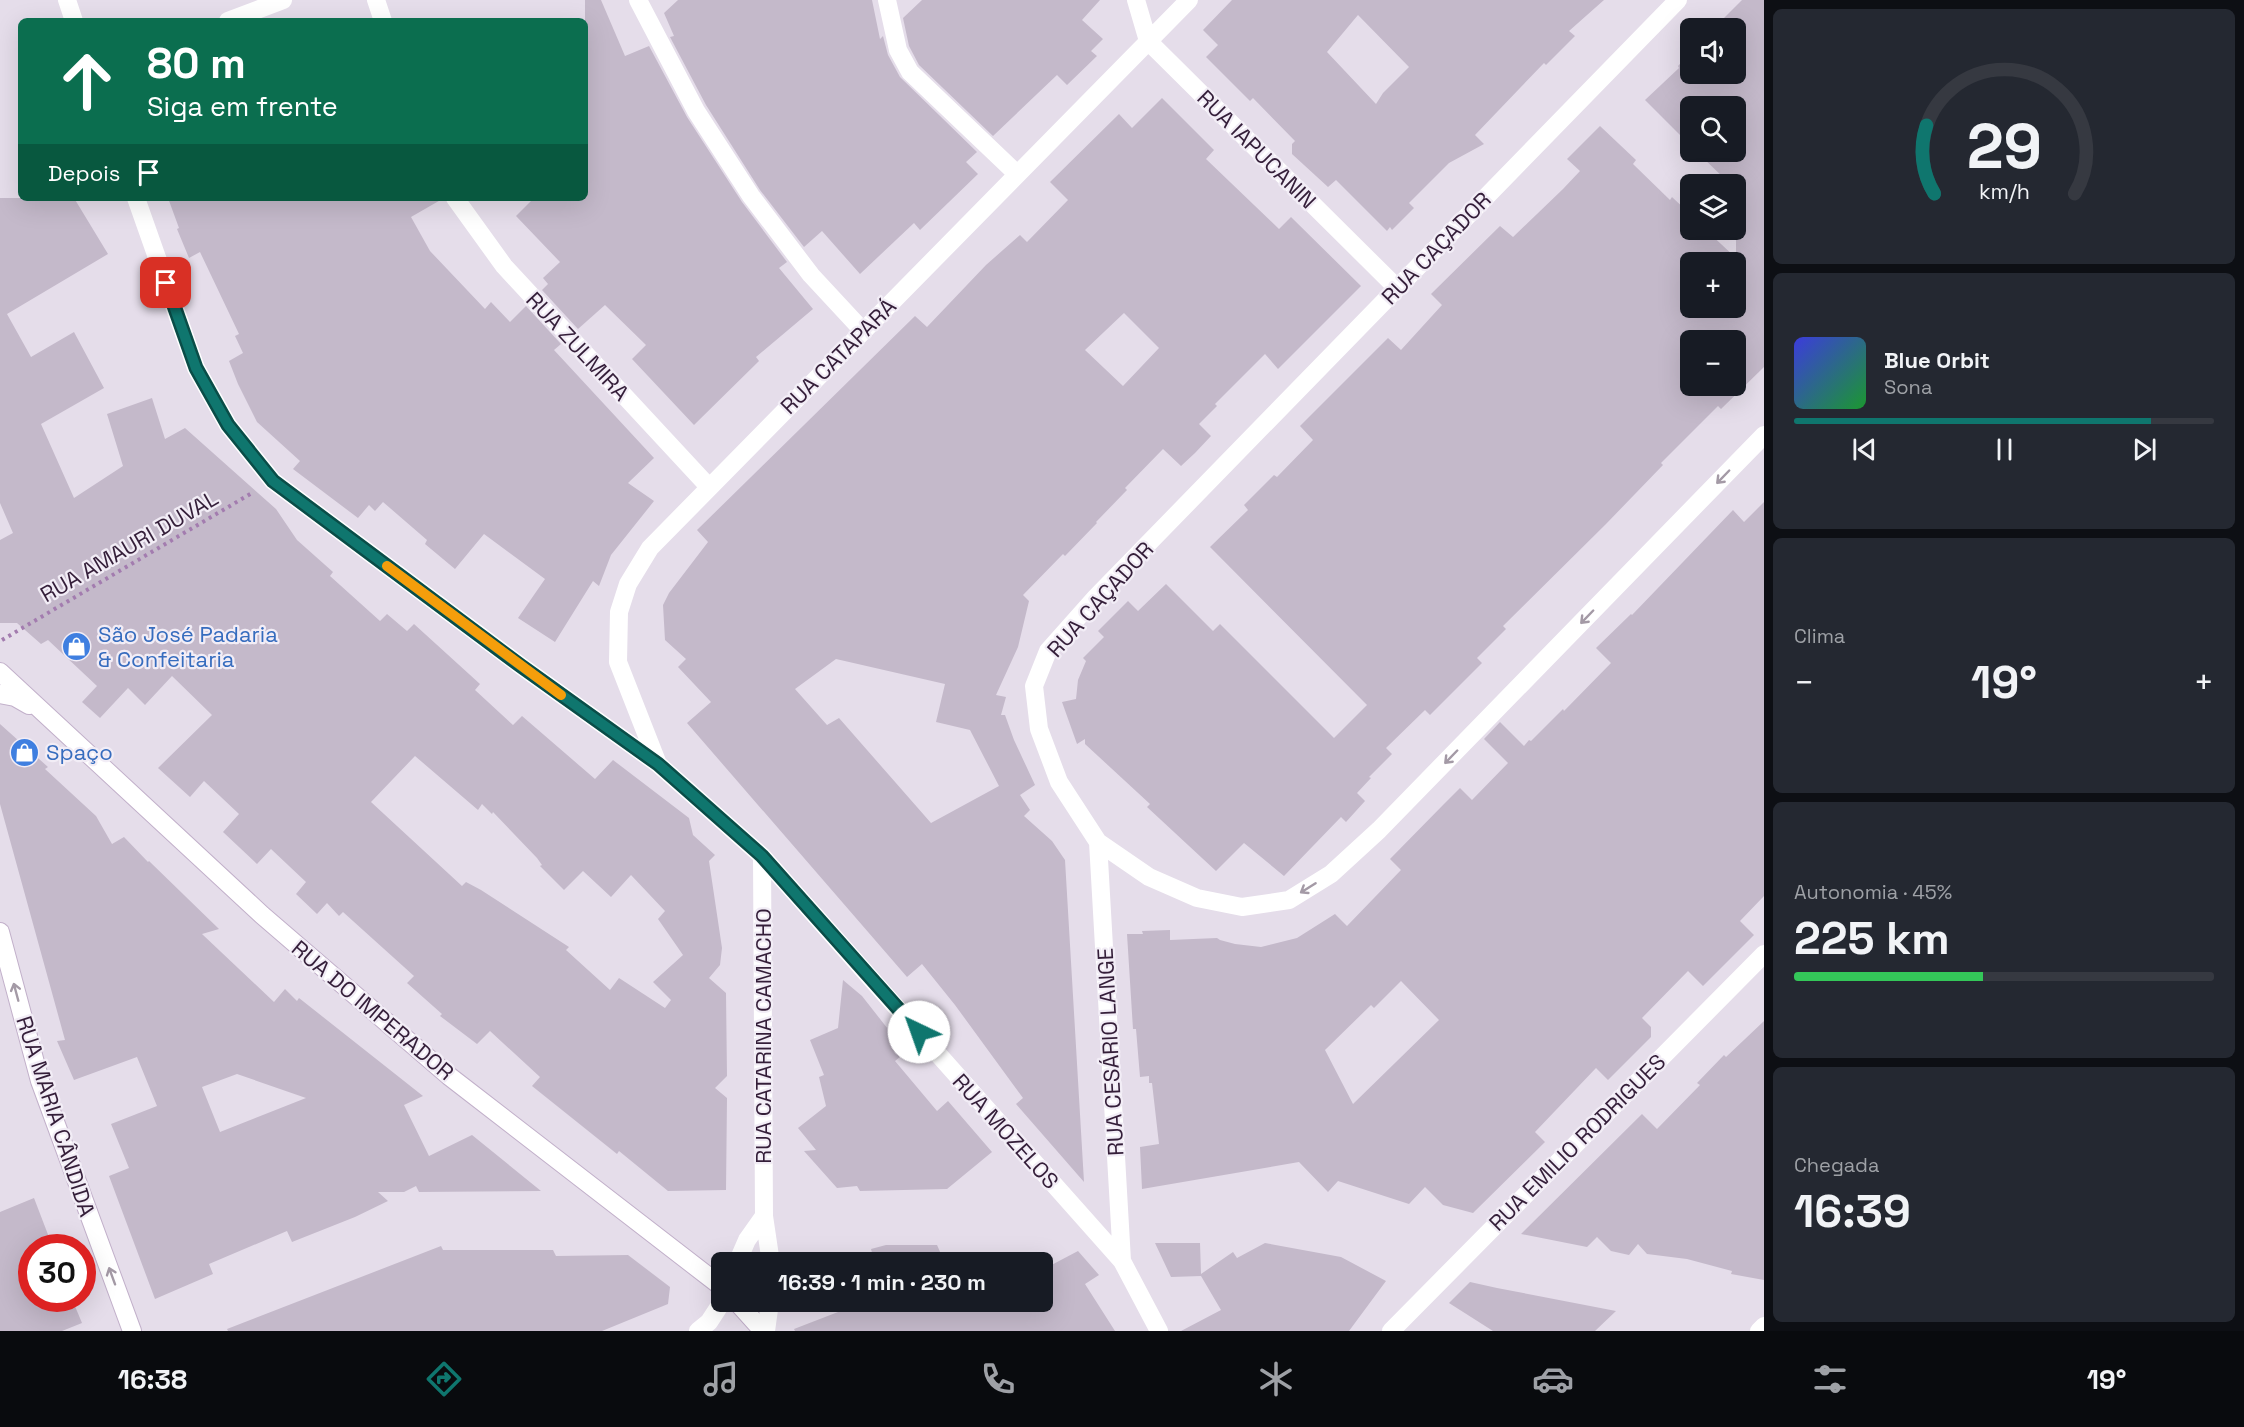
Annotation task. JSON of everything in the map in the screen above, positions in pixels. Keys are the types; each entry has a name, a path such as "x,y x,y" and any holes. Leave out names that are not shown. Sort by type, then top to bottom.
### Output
{"street":[{"path":"67,0 73,18"},
{"path":"236,18 283,0"},
{"path":"376,0 382,18"},
{"path":"638,0 696,111 750,195 811,275 863,331"},
{"path":"887,0 898,50 910,72 1017,174"},
{"name":"RUA IAPUCANIN","path":"1136,0 1148,41 1397,288"},
{"name":"RUA CATAPARÁ","path":"658,764 618,662 619,612 628,584 650,548 1189,0"},
{"name":"RUA CAÇADOR","path":"1678,0 1096,597 1047,651 1034,686 1039,729 1059,782 1098,842 1149,877 1197,898 1242,907 1289,900 1331,873 1379,830 1764,435"},
{"name":"RUA MOZELOS","path":"137,201 196,368 228,425 273,481 512,659 658,764 762,856 1122,1261 1160,1331"},
{"name":"RUA ZULMIRA","path":"457,201 504,266 709,487"},
{"name":"RUA DO IMPERADOR","path":"0,672 262,915 449,1076 711,1278"},
{"name":"RUA DO IMPERADOR","path":"0,693 44,712"},
{"name":"RUA CESÁRIO LANGE","path":"1098,842 1122,1261"},
{"name":"RUA CATARINA CAMACHO","path":"762,856 764,1216 769,1252"},
{"name":"RUA MARIA CÂNDIDA","path":"0,932 40,1081 132,1331"},
{"name":"RUA EMILIO RODRIGUES","path":"1390,1331 1764,954"},
{"path":"742,1252 747,1240 764,1216"},
{"path":"699,1331 716,1312"},
{"path":"747,1312 765,1331"},
{"path":"765,1331 768,1312"},
{"path":"1759,1331 1764,1326"}],"path":[{"name":"RUA AMAURI DUVAL","path":"2,640 273,481"}],"building":[{"path":"585,0 601,0 625,56 649,46 687,117 742,202 787,262 779,268 813,309 756,357 759,361 694,425 632,359 646,345 605,305 578,329 542,290 548,284 543,278 560,262 516,216 531,201 588,201 588,18 585,18"},
{"path":"678,0 872,0 880,39 883,36 888,55 900,77 977,152 966,162 978,174 920,230 914,223 860,274 822,231 804,247 760,190 706,105 670,37 674,36 664,13"},
{"path":"922,0 1100,0 1082,20 1103,39 1091,51 1097,56 1067,85 1057,75 993,136 919,65 909,46 903,18"},
{"path":"1232,0 1604,0 1569,31 1575,36 1546,65 1544,63 1475,135 1484,144 1449,163 1409,203 1414,208 1392,230 1390,227 1387,231 1336,180 1328,187 1292,154 1292,144 1295,141 1253,98 1250,101 1206,57 1218,45 1203,30","holes":["1358,15 1409,67 1383,93 1376,104 1327,52"]},
{"path":"1742,0 1764,0 1764,367 1746,385 1746,330 1680,330 1680,396 1734,396 1721,409 1718,406 1661,463 1663,465 1606,524 1503,626 1506,629 1477,658 1482,663 1430,715 1425,710 1386,748 1392,754 1357,793 1365,801 1346,822 1341,817 1284,876 1244,843 1216,871 1147,807 1150,804 1085,744 1085,739 1077,744 1062,702 1076,699 1078,680 1086,661 1083,658 1104,637 1098,631 1128,601 1138,611 1166,584 1213,631 1220,624 1334,738 1367,705 1210,547 1248,510 1244,505 1274,475 1277,477 1313,440 1300,426 1388,338 1401,350 1442,305 1431,294 1500,226 1513,237 1563,189 1580,171 1567,159 1600,126 1636,160 1633,164 1670,200 1672,197 1680,205 1680,240 1717,240 1730,252 1680,252 1680,318 1746,318 1746,252 1736,252 1736,240 1746,240 1746,174 1720,174 1707,162 1746,162 1746,96 1680,96 1680,135 1645,100 1679,68 1680,64 1680,84 1746,84 1746,18 1724,18"},
{"path":"1162,98 1214,150 1206,159 1279,229 1291,217 1361,286 1278,369 1265,354 1215,404 1217,406 1199,424 1211,436 1195,453 1181,466 1163,449 1125,488 1127,490 1097,523 1023,595 1029,601 1018,647 996,695 1006,697 1001,715 1005,715 1035,785 1020,795 1030,810 1024,816 1052,841 1065,860 1084,1182 1016,1104 1023,1098 922,964 907,977 687,723 711,702 678,667 686,659 665,640 663,605 669,593 708,542 697,530 915,316 927,327 986,265 1020,235 1027,242 1068,200 1050,182 1119,114 1132,128","holes":["1124,313 1159,348 1123,386 1085,350","836,659 945,684 936,722 970,730 999,786 931,823 839,718 827,725 795,689"]},
{"path":"0,198 18,198 18,201 76,201 108,254 7,314 31,357 74,332 104,388 41,424 74,498 123,466 107,414 152,398 165,439 185,428 276,509 297,540 333,572 330,576 380,621 387,614 407,631 414,624 480,684 475,690 513,725 522,716 595,779 613,760 689,818 693,835 715,855 709,861 722,948 720,965 709,978 726,993 727,1076 715,1088 727,1098 726,1190 668,1191 619,1151 617,1154 532,1086 540,1077 490,1031 477,1044 440,1016 442,1014 407,983 414,976 343,912 339,916 327,903 317,914 296,894 306,882 271,849 257,864 223,832 239,814 204,781 190,797 158,768 212,715 172,676 145,705 128,688 100,718 82,702 97,686 48,640 41,644 17,623 0,623 0,540 13,533 0,503","holes":["415,756 478,810 482,804 492,814 493,812 537,858 542,865 540,866 564,890 583,871 611,897 631,875 665,911 658,919 683,955 653,982 671,1000 665,1008 619,978 610,990 566,950 569,947 481,890 466,882 462,886 371,802"]},
{"path":"169,201 439,201 411,217 430,251 485,309 491,302 510,322 526,306 561,344 554,350 654,458 628,483 654,501 611,555 599,586 593,581 555,642 518,618 545,579 484,534 455,569 425,544 427,540 383,502 375,511 369,505 358,518 293,469 300,461 257,422 238,384 229,361 243,353 235,336 239,334 200,252 189,258 177,229 179,228"},
{"path":"1764,502 1764,896 1740,921 1754,935 1703,986 1688,971 1642,1018 1651,1027 1651,1037 1608,1080 1596,1068 1535,1132 1545,1142 1473,1213 1443,1205 1425,1187 1409,1204 1338,1181 1328,1192 1299,1162 1142,1189 1140,1147 1159,1144 1152,1083 1149,1083 1149,1076 1140,1077 1136,1029 1133,1029 1127,934 1170,930 1170,940 1217,938 1235,944 1261,947 1297,938 1335,914 1347,926 1401,870 1390,859 1443,805 1460,788 1472,800 1508,763 1484,739 1500,722 1524,746 1529,740 1531,741 1611,663 1596,648 1632,615 1733,510 1744,522","holes":["1401,981 1439,1020 1353,1104 1325,1050 1371,1005 1374,1008"]},
{"path":"0,724 48,767 45,769 96,816 112,844 124,837 219,929 202,934 274,1002 285,989 297,1001 299,998 423,1096 404,1105 429,1156 472,1135 541,1191 419,1192 416,1186 404,1192 378,1192 388,1201 292,1242 287,1231 209,1264 213,1274 155,1299 109,1176 129,1168 111,1124 157,1106 137,1057 74,1080 57,1041 65,1040 0,804","holes":["237,1074 306,1098 220,1132 202,1087"]},
{"path":"843,980 862,996 906,1052 895,1061 937,1111 948,1101 992,1152 947,1189 860,1191 857,1186 837,1188 804,1151 816,1150 798,1128 826,1106 819,1077 824,1075 810,1040 838,1028"},
{"path":"1764,1021 1764,1280 1731,1274 1732,1271 1687,1259 1647,1254 1638,1244 1629,1255 1611,1251 1597,1237 1587,1247 1521,1234 1642,1114 1657,1129 1700,1085 1697,1083 1724,1055 1726,1057"},
{"path":"34,1198 48,1234 18,1234 18,1312 77,1312 82,1323 62,1331 0,1331 0,1212"},
{"path":"1155,1243 1200,1243 1201,1274 1233,1252 1237,1258 1265,1243 1341,1257 1386,1281 1349,1331 1181,1331 1221,1310 1201,1276 1171,1277"},
{"path":"886,1245 937,1245 940,1252 872,1252 871,1249"},
{"path":"441,1246 443,1250 553,1250 556,1256 628,1255 670,1287 668,1304 602,1331 228,1331 227,1329"},
{"path":"1078,1251 1099,1275 1085,1284 1115,1331 795,1331 794,1329 838,1312 1053,1312 1053,1264"},
{"path":"1470,1282 1616,1311 1595,1331 1493,1331 1449,1303"}],"slow traffic":[{"path":"387,566 561,695"}],"place":[{"name":"São José Padaria & Confeitaria","path":"77,647"},
{"name":"Spaço","path":"25,752"}],"route":[{"path":"166,283 196,368 228,425 273,481 521,666 658,764 762,856 919,1032"}]}
